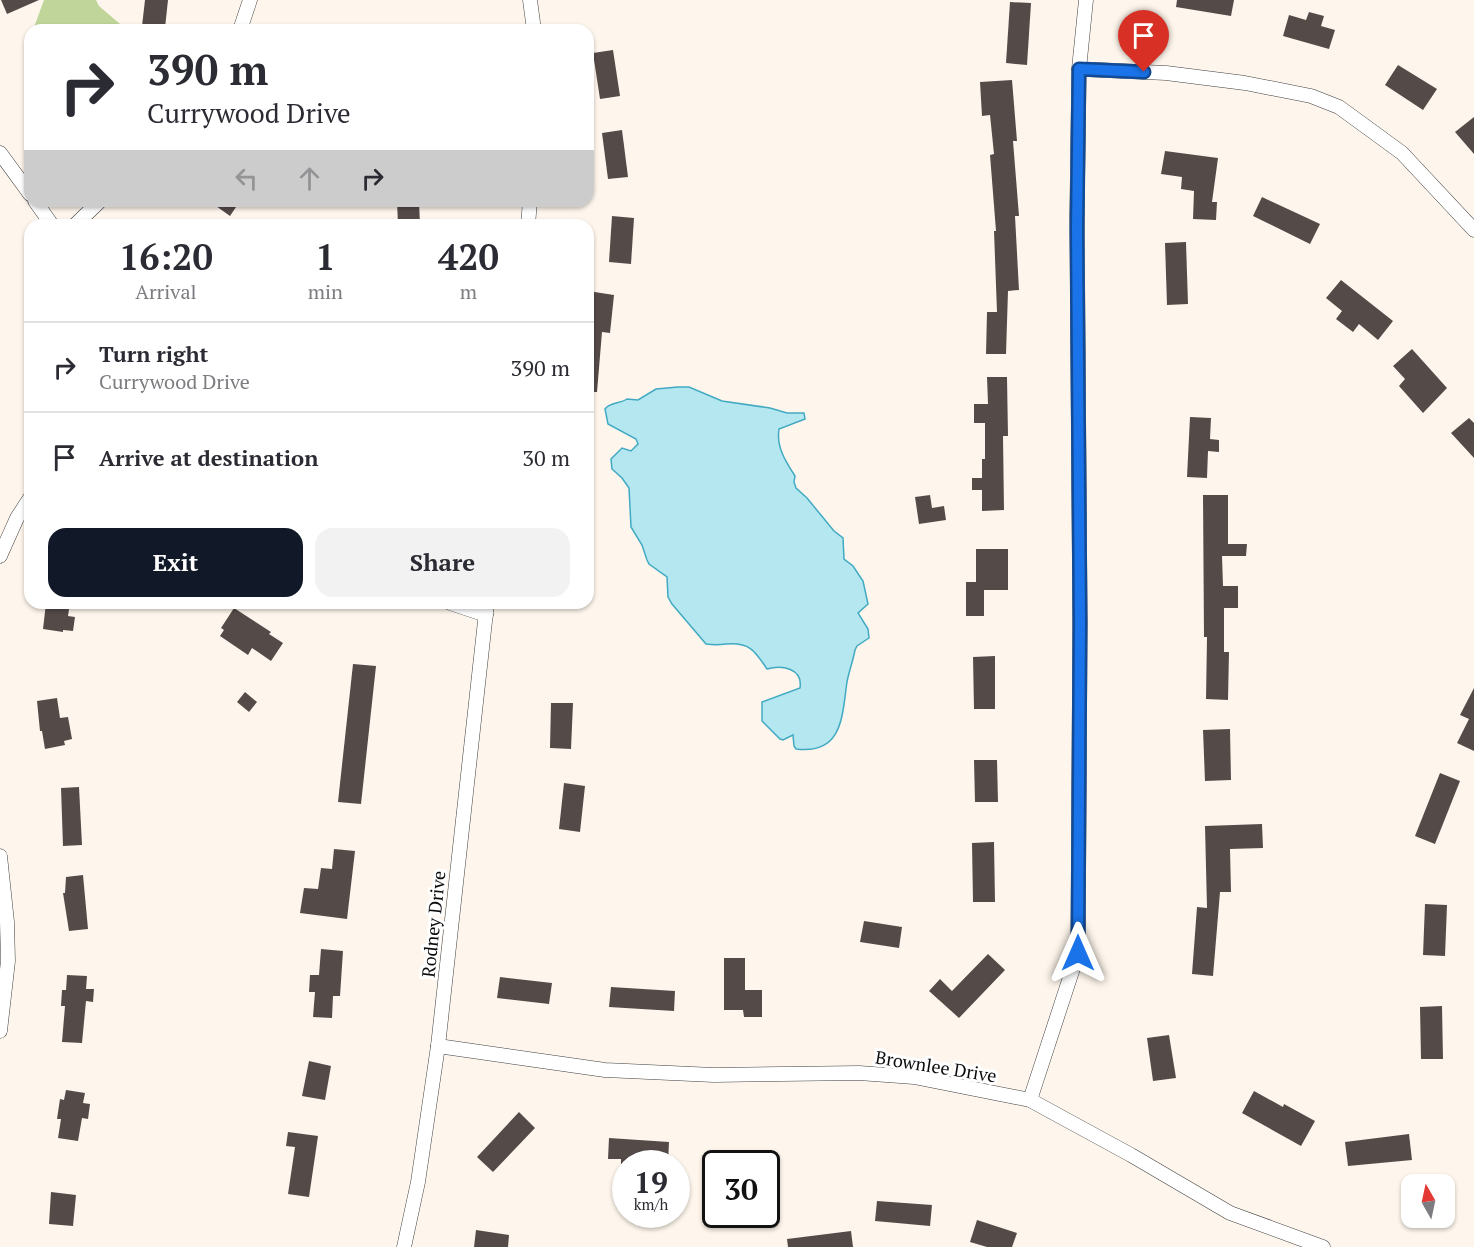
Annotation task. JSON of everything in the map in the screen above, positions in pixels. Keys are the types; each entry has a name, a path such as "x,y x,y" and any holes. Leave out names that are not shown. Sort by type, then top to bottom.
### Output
{"street":[{"path":"242,24 250,0"},
{"path":"530,0 533,24"},
{"path":"1030,1100 1078,953 1080,623 1077,230 1079,69 1086,0"},
{"path":"1079,69 1166,73 1245,83 1311,96 1339,107 1402,153 1474,230"},
{"path":"0,153 24,186"},
{"path":"81,219 94,207"},
{"path":"0,556 24,507"},
{"name":"Rodney Drive","path":"404,1247 418,1182 438,1047 487,609"},
{"path":"0,856 7,922 8,961 0,1031"},
{"name":"Brownlee Drive","path":"438,1047 605,1070 714,1075 859,1073 914,1077 1030,1100 1230,1213 1323,1247"}],"green space":[{"path":"44,0 96,0 99,6 120,24 35,24"}],"water":[{"path":"689,387 722,401 770,408 787,413 804,413 805,419 779,429 780,448 795,476 796,488 843,538 844,559 853,566 863,581 868,604 858,613 868,629 869,638 855,650 841,720 837,731 823,746 796,749 793,735 783,740 780,739 762,721 762,702 800,688 798,676 795,672 785,668 767,669 755,653 746,646 706,644 672,604 668,597 667,577 649,564 642,545 631,527 629,488 612,469 611,459 622,448 631,451 638,444 636,439 608,424 605,409 627,399 638,400 656,389"}],"building":[{"path":"1,0 39,0 7,14"},
{"path":"145,0 168,0 165,24 142,24"},
{"path":"1177,0 1234,0 1231,16 1176,7"},
{"path":"1010,2 1031,3 1027,65 1006,63"},
{"path":"1309,12 1324,16 1321,26 1335,30 1329,49 1283,36 1289,15 1306,20"},
{"path":"613,50 620,96 600,99 594,53"},
{"path":"1398,65 1437,89 1423,110 1385,85"},
{"path":"1012,80 1017,141 1013,141 1019,216 1015,216 1019,290 1008,291 1006,354 986,354 987,312 997,312 994,231 996,231 990,155 994,154 990,115 982,116 980,82"},
{"path":"1474,117 1474,154 1455,132"},
{"path":"622,130 628,177 608,179 602,133"},
{"path":"1165,151 1218,158 1212,202 1217,202 1216,220 1193,219 1194,191 1181,189 1182,177 1161,174"},
{"path":"1262,197 1320,224 1310,244 1253,216"},
{"path":"217,207 236,207 230,216"},
{"path":"397,207 419,207 420,219 398,219"},
{"path":"612,216 634,218 631,264 609,262"},
{"path":"1186,242 1188,304 1167,305 1165,243"},
{"path":"1341,280 1393,321 1378,340 1359,324 1353,332 1336,319 1342,311 1326,298"},
{"path":"594,292 614,295 610,333 602,332 597,392 594,392"},
{"path":"1412,349 1447,388 1423,413 1399,386 1405,379 1393,366"},
{"path":"987,377 1007,377 1008,436 1003,436 1004,510 982,511 982,490 972,490 972,478 982,478 982,459 985,459 985,423 974,423 974,404 988,404"},
{"path":"1190,417 1211,418 1210,439 1219,440 1219,452 1208,451 1207,478 1187,477"},
{"path":"1469,418 1474,423 1474,458 1451,433"},
{"path":"930,495 932,508 944,506 946,520 919,524 915,497"},
{"path":"1203,495 1228,495 1228,544 1247,544 1246,556 1222,556 1223,586 1238,586 1238,608 1224,608 1224,652 1229,652 1228,700 1206,699 1207,637 1204,637"},
{"path":"976,549 1008,549 1008,590 984,590 984,616 966,616 966,582 976,582"},
{"path":"45,609 69,609 68,616 75,617 73,631 43,629"},
{"path":"236,609 271,632 269,634 283,643 271,661 252,648 248,655 220,636 224,630 221,628"},
{"path":"995,656 995,709 974,709 973,657"},
{"path":"353,664 376,666 361,804 338,802"},
{"path":"1474,688 1474,751 1457,743 1469,719 1460,715"},
{"path":"245,692 257,702 249,712 237,702"},
{"path":"57,698 60,718 68,717 72,739 64,741 65,745 45,749 42,731 40,731 37,701"},
{"path":"551,703 573,703 571,749 550,748"},
{"path":"1230,729 1231,780 1205,781 1203,730"},
{"path":"974,760 997,760 998,802 975,802"},
{"path":"1440,773 1460,781 1435,844 1415,836"},
{"path":"564,783 585,786 580,832 559,829"},
{"path":"79,787 82,845 63,846 61,788"},
{"path":"1262,824 1263,848 1230,849 1231,892 1220,892 1213,976 1192,974 1197,907 1207,908 1205,826"},
{"path":"994,842 995,902 973,902 972,843"},
{"path":"334,849 355,851 347,919 300,913 304,888 318,889 321,868 332,869"},
{"path":"83,875 88,929 69,931 63,893 65,893 66,877"},
{"path":"1425,904 1447,905 1445,956 1423,955"},
{"path":"864,921 902,927 899,948 860,942"},
{"path":"321,949 343,951 340,996 333,996 332,1018 313,1017 315,992 309,992 310,975 319,975"},
{"path":"988,954 1005,970 959,1018 929,991 940,979 952,991"},
{"path":"724,958 745,958 745,990 762,990 762,1017 744,1017 743,1010 724,1010"},
{"path":"67,975 87,976 86,989 94,989 93,1002 86,1001 82,1043 62,1042 65,1006 61,1006 62,990 66,990"},
{"path":"500,977 552,983 549,1004 497,998"},
{"path":"611,987 675,991 674,1011 609,1007"},
{"path":"1442,1006 1443,1059 1421,1059 1420,1007"},
{"path":"1169,1035 1176,1078 1153,1081 1147,1038"},
{"path":"309,1061 331,1066 325,1100 302,1096"},
{"path":"66,1090 85,1093 83,1103 90,1104 88,1119 82,1118 78,1141 58,1138 61,1119 57,1119 60,1099 64,1100"},
{"path":"1254,1091 1315,1121 1301,1146 1242,1113"},
{"path":"519,1112 535,1128 493,1172 477,1157"},
{"path":"288,1132 318,1136 309,1197 288,1194 295,1147 286,1146"},
{"path":"1409,1134 1412,1160 1348,1166 1345,1142"},
{"path":"609,1138 669,1142 669,1150 612,1150 612,1159 608,1159"},
{"path":"51,1192 76,1195 73,1226 49,1224"},
{"path":"877,1201 932,1205 930,1226 875,1221"},
{"path":"977,1220 1017,1233 1012,1247 987,1247 970,1242"},
{"path":"476,1230 509,1235 508,1247 474,1247"},
{"path":"851,1231 853,1247 788,1247 787,1239"}],"route":[{"path":"1078,953 1080,623 1077,230 1079,69 1144,72"}]}
